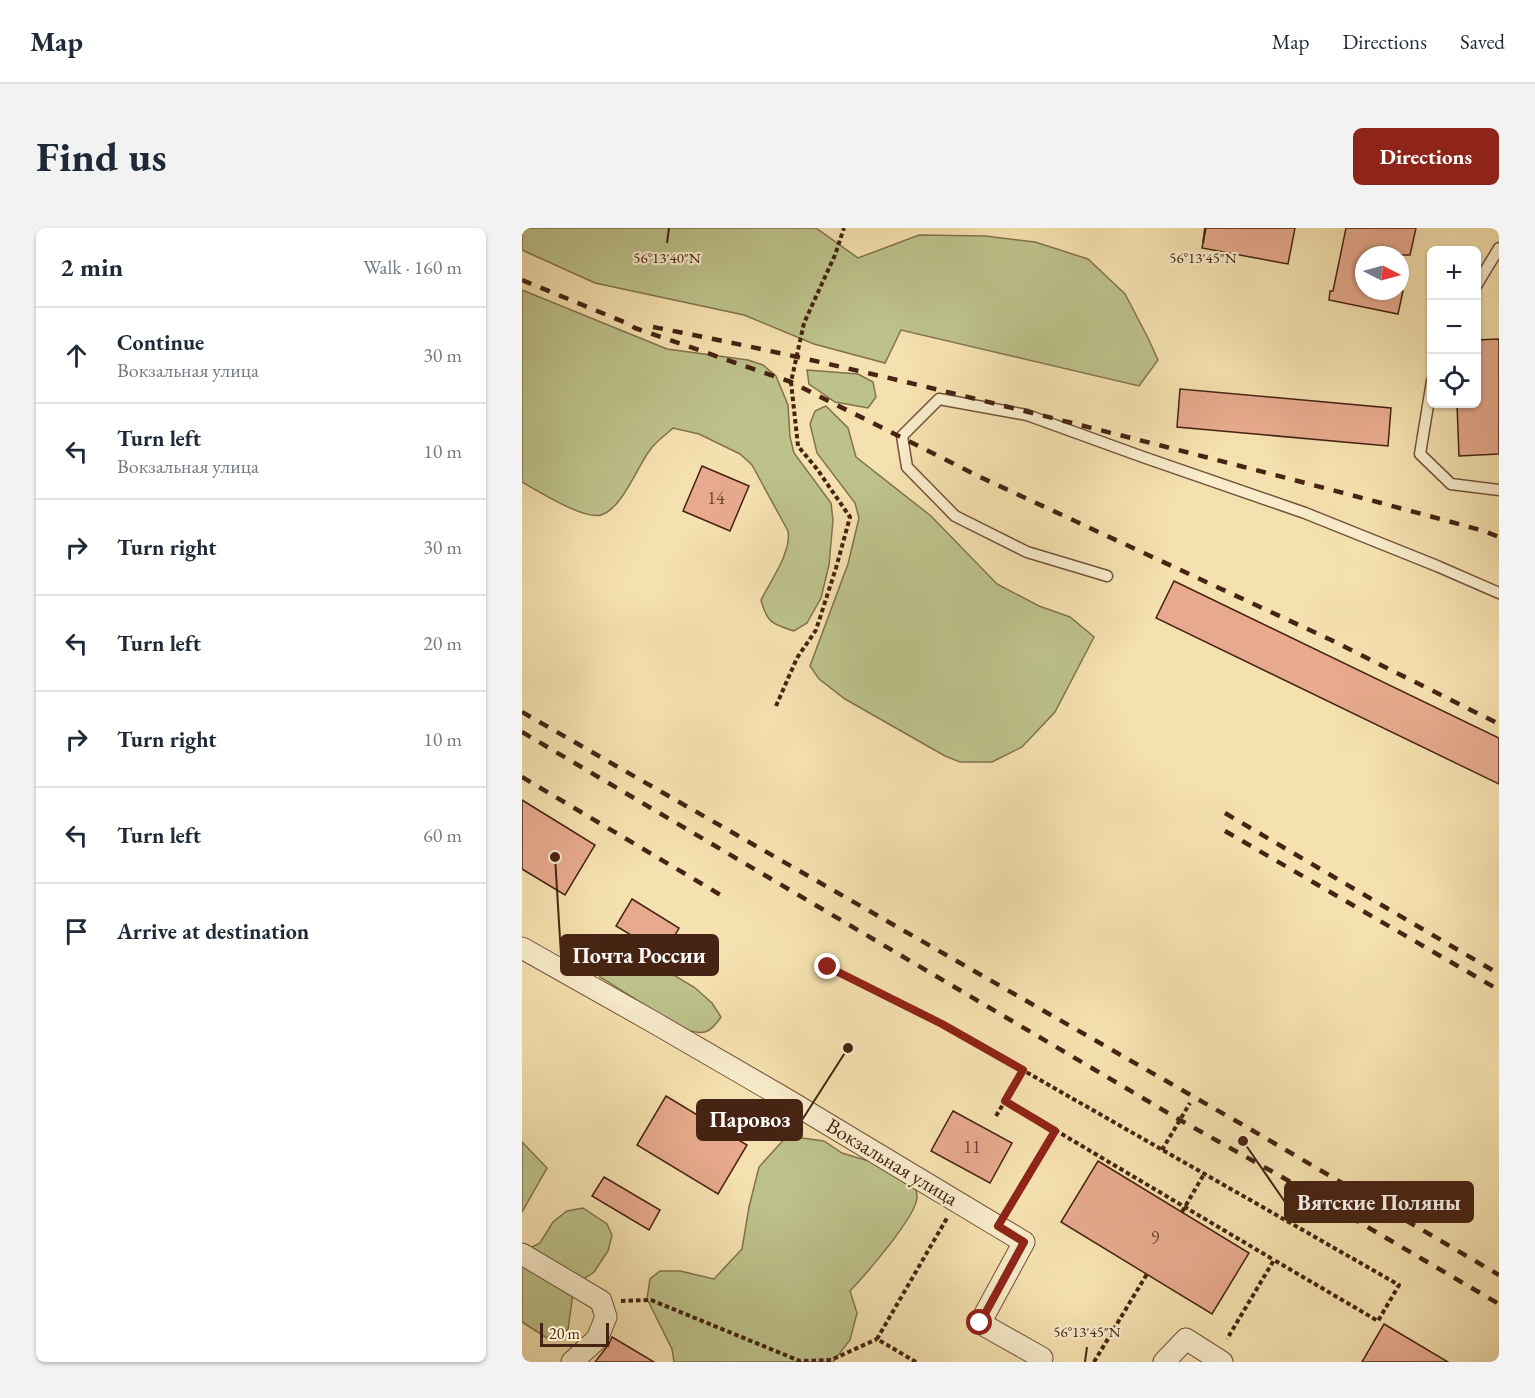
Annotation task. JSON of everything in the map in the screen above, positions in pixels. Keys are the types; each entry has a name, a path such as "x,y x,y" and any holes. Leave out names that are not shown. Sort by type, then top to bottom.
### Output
{"street":[{"name":"Вокзальная улица","path":"522,948 791,1101 1024,1242 980,1323 1042,1358"},
{"path":"522,1254 600,1301 606,1317 597,1339 572,1362"},
{"path":"1164,1362 1186,1339 1219,1360"}],"lane":[{"path":"1481,278 1499,248"},
{"path":"1107,576 1027,552 955,516 907,467 902,436 939,399 1027,415 1143,458 1305,513 1499,593"},
{"path":"1427,408 1420,454 1451,484 1499,490"}],"path":[{"path":"776,706 797,658 816,630 850,517 798,446 791,382 804,323 835,255 844,228"},
{"path":"828,967 942,1024 1399,1286 1378,1322 1005,1101"},
{"path":"996,1116 1023,1070"},
{"path":"1162,1150 1190,1104"},
{"path":"998,1226 1055,1131"},
{"path":"1182,1212 1204,1174"},
{"path":"600,1301 651,1300 800,1362 830,1361 877,1339 957,1201"},
{"path":"1219,1360 1274,1260"},
{"path":"1094,1362 1147,1274"},
{"path":"877,1339 916,1362"}],"green space":[{"path":"522,228 816,228 858,258 919,235 985,236 1035,242 1088,259 1125,294 1158,360 1139,386 901,330 885,363 814,344 744,315 595,283 522,250"},
{"path":"522,290 667,349 748,360 763,365 776,376 788,405 790,437 794,453 831,503 833,520 829,565 821,598 807,623 794,631 787,629 772,622 763,608 761,600 784,557 788,531 752,465 740,454 699,434 673,428 650,450 616,505 601,515 573,509 522,482"},
{"path":"807,370 858,374 873,382 876,397 868,408 835,402 809,384"},
{"path":"826,406 848,428 856,457 931,516 997,584 1039,606 1070,617 1094,637 1055,712 1022,747 992,762 960,762 945,756 845,699 819,679 810,666 848,564 859,518 855,503 817,453 810,424 815,411"},
{"path":"611,944 628,948 694,987 712,1003 721,1017 713,1027 705,1032 683,1029 600,977 596,969 599,953"},
{"path":"787,1136 824,1141 842,1153 886,1163 910,1175 916,1189 917,1198 908,1219 889,1246 850,1291 857,1313 850,1340 833,1362 674,1362 672,1349 647,1299 650,1279 660,1271 680,1271 714,1279 742,1249 759,1167"},
{"path":"522,1142 547,1168 522,1212"},
{"path":"583,1208 607,1224 612,1235 608,1251 594,1272 574,1286 568,1329 557,1338 547,1338 522,1322 522,1252 540,1243 553,1222 567,1211"}],"building":[{"path":"1206,228 1295,228 1288,264 1202,248"},
{"path":"1346,228 1416,228 1410,255 1409,246 1355,246 1355,300 1401,300 1398,314 1329,300 1330,291 1333,291"},
{"path":"1499,339 1499,454 1459,456 1457,408 1481,408 1481,340"},
{"path":"1180,389 1391,408 1388,446 1177,427"},
{"path":"702,466 749,486 730,531 683,511"},
{"path":"1174,581 1499,738 1499,784 1156,618"},
{"path":"522,800 595,845 565,895 522,869"},
{"path":"632,899 679,928 664,955 616,926"},
{"path":"666,1096 747,1145 718,1194 637,1145"},
{"path":"953,1111 1012,1143 990,1183 931,1151"},
{"path":"1098,1161 1249,1253 1212,1314 1061,1222"},
{"path":"604,1177 660,1210 649,1230 592,1196"},
{"path":"1384,1324 1448,1362 1362,1362"},
{"path":"612,1337 654,1362 595,1362"}],"railway":[{"path":"522,280 635,328 791,382 978,476 1329,639 1499,724"},
{"path":"653,327 809,360 1016,409 1328,489 1499,537"},
{"path":"522,712 1250,1129 1499,1275"},
{"path":"522,732 1180,1120 1499,1304"},
{"path":"522,777 724,897"},
{"path":"1225,813 1499,974"},
{"path":"1225,831 1499,990"}],"place":[{"name":"Почта России","path":"555,857"},
{"name":"Паровоз","path":"848,1048"},
{"name":"Вятские Поляны","path":"1243,1141"}],"route":[{"path":"828,967 942,1024 1023,1070 1005,1101 1055,1131 998,1226 1024,1242 980,1323"}]}
